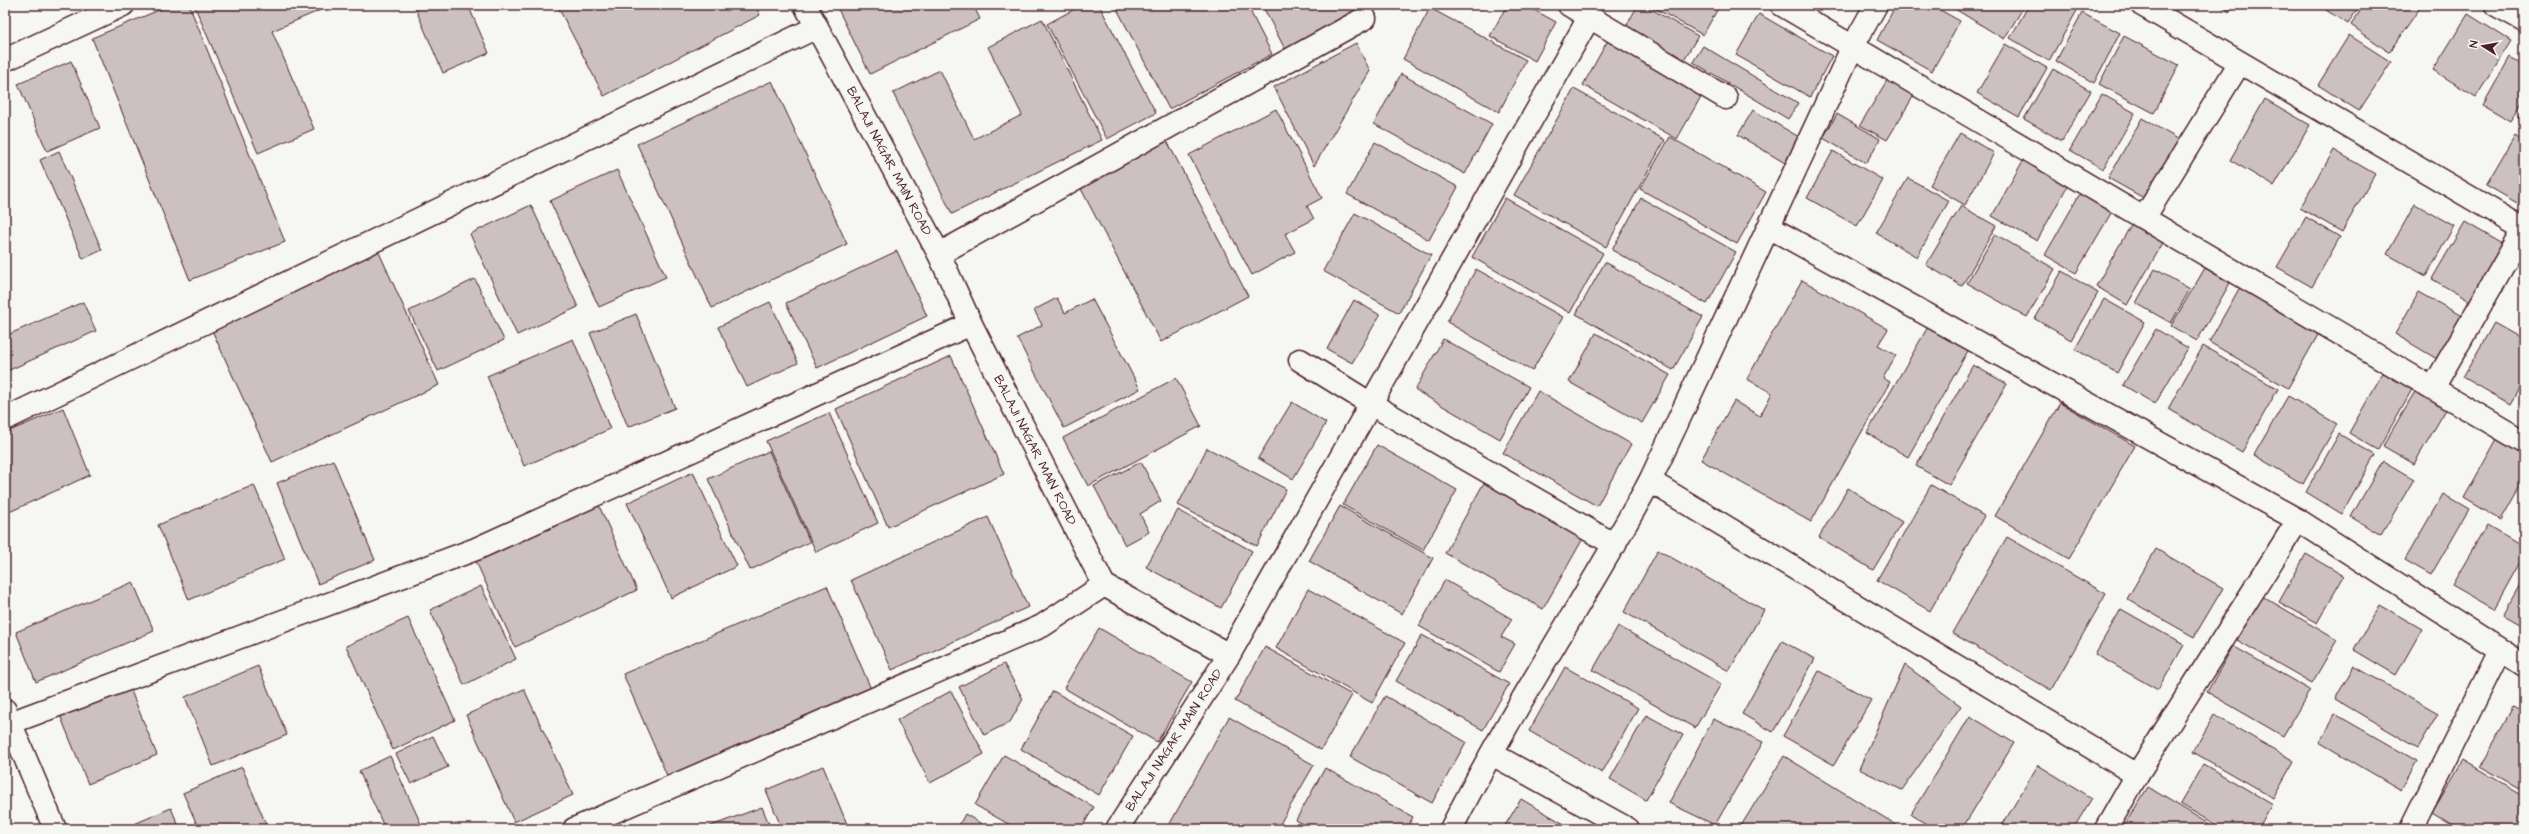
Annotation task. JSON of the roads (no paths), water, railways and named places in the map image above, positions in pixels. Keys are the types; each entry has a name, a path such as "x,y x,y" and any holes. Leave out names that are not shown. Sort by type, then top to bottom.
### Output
{"street":[{"path":"5,60 123,5"},
{"name":"BALAJI NAGAR MAIN ROAD","path":"805,5 939,254 971,324 1104,585 1229,655 1117,829"},
{"path":"1569,5 1590,16 1726,98"},
{"path":"1782,5 2524,442"},
{"path":"1451,829 1492,754 1615,545 1650,481 1853,46 1876,5"},
{"path":"2142,5 2239,64 2524,229 2433,388"},
{"path":"2496,5 2524,20"},
{"path":"1229,655 1590,16"},
{"path":"939,254 1365,18"},
{"path":"5,419 817,27"},
{"path":"2144,218 2239,64"},
{"path":"1769,227 2298,520 2524,664"},
{"path":"56,829 8,717 476,549 971,324"},
{"path":"1300,360 1371,404 1615,545"},
{"path":"1650,481 2137,775"},
{"path":"2106,829 2137,775 2298,520"},
{"path":"574,829 1042,626 1104,585"},
{"path":"2411,829 2500,650"},
{"path":"1492,754 1628,829"}]}
